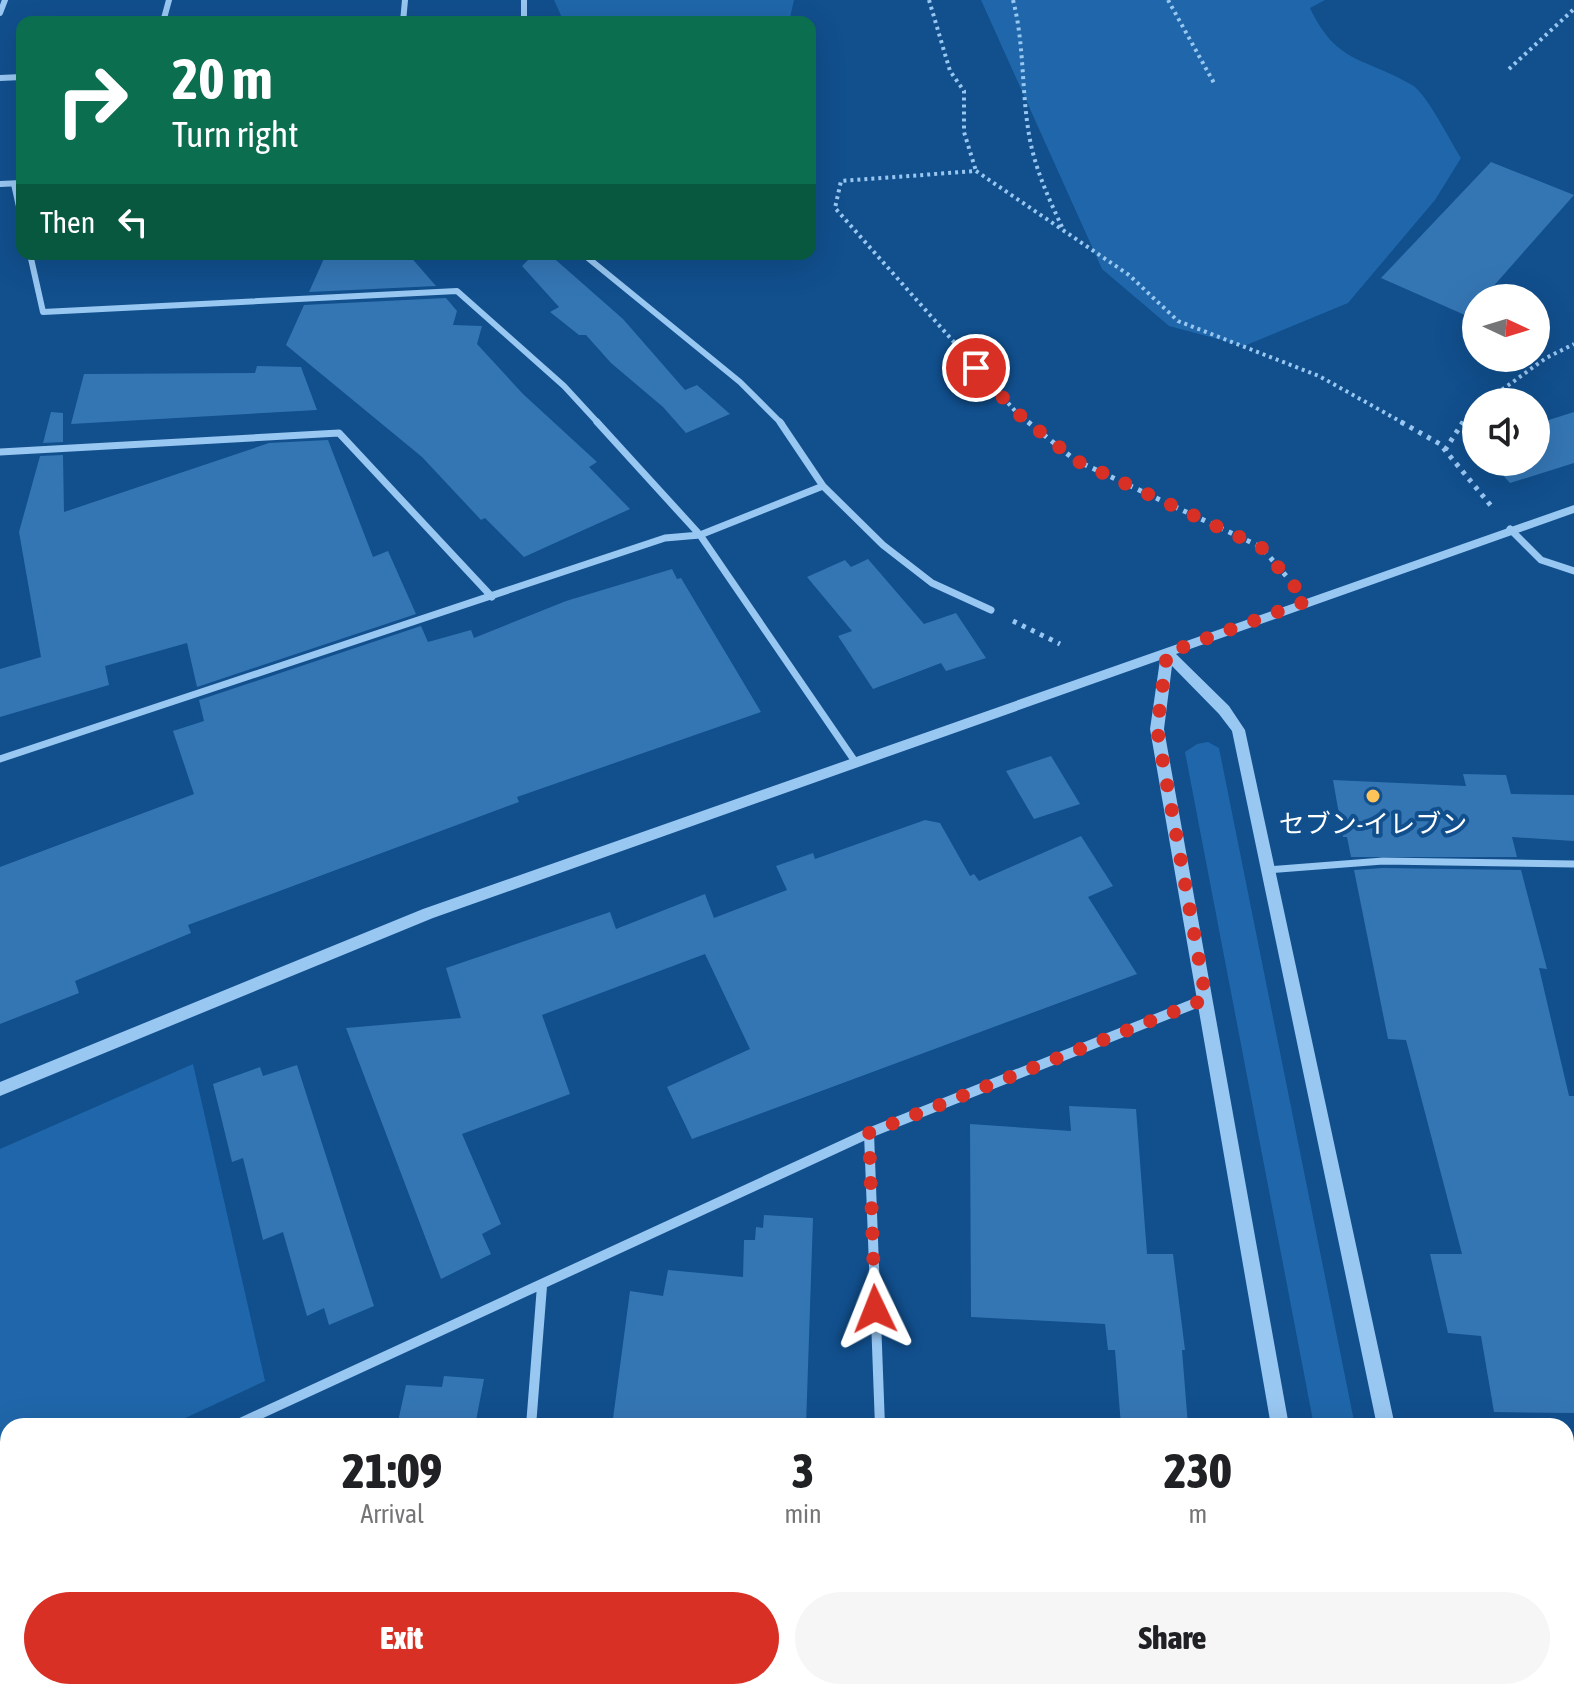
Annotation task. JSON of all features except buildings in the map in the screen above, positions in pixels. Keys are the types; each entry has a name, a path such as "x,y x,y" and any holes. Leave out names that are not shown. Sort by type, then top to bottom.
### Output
{"street":[{"path":"0,13 5,0"},
{"path":"0,184 14,184 16,193"},
{"path":"31,260 43,312 457,291 564,386 700,535 854,760"},
{"path":"590,260 740,382 786,428 823,486 883,545 932,583 991,610"},
{"path":"0,452 339,433 492,597"},
{"path":"0,759 665,538 700,535 823,486"},
{"path":"0,1089 428,913 854,760 1574,509"},
{"path":"1510,529 1541,560 1574,571"},
{"path":"1167,653 1224,710 1238,730 1384,1418"},
{"path":"1167,653 1157,729 1279,1418"},
{"path":"1268,870 1383,861 1574,864"},
{"path":"252,1418 869,1133 1206,999"},
{"path":"869,1133 880,1418"},
{"path":"532,1418 542,1286"}],"path":[{"path":"929,0 950,71 964,91 964,132 976,171"},
{"path":"1013,0 1022,28 1030,139 1045,195 1064,230"},
{"path":"1168,0 1214,83"},
{"path":"1509,69 1574,9"},
{"path":"1307,601 1261,547 1075,460 1016,412 835,208 841,181 976,171 1129,275 1178,321 1319,376 1378,407 1445,451 1510,529"},
{"path":"1504,388 1535,365 1574,344"},
{"path":"1445,451 1462,423"},
{"path":"991,610 1060,644"}],"shaded area":[{"path":"554,0 794,0 790,16 561,16"},
{"path":"981,0 1325,0 1310,8 1331,40 1354,57 1418,90 1461,158 1435,200 1348,303 1244,346 1169,326 1102,269"},
{"path":"1208,742 1219,748 1353,1418 1312,1418 1185,752 1197,744"},
{"path":"193,1064 265,1381 185,1418 0,1418 0,1149"}],"place":[{"name":"セブン-イレブン","path":"1373,796"}],"route":[{"path":"875,1309 869,1133 1206,999 1157,729 1167,653 1307,601 1261,547 1075,460 1016,412 976,368"}]}
